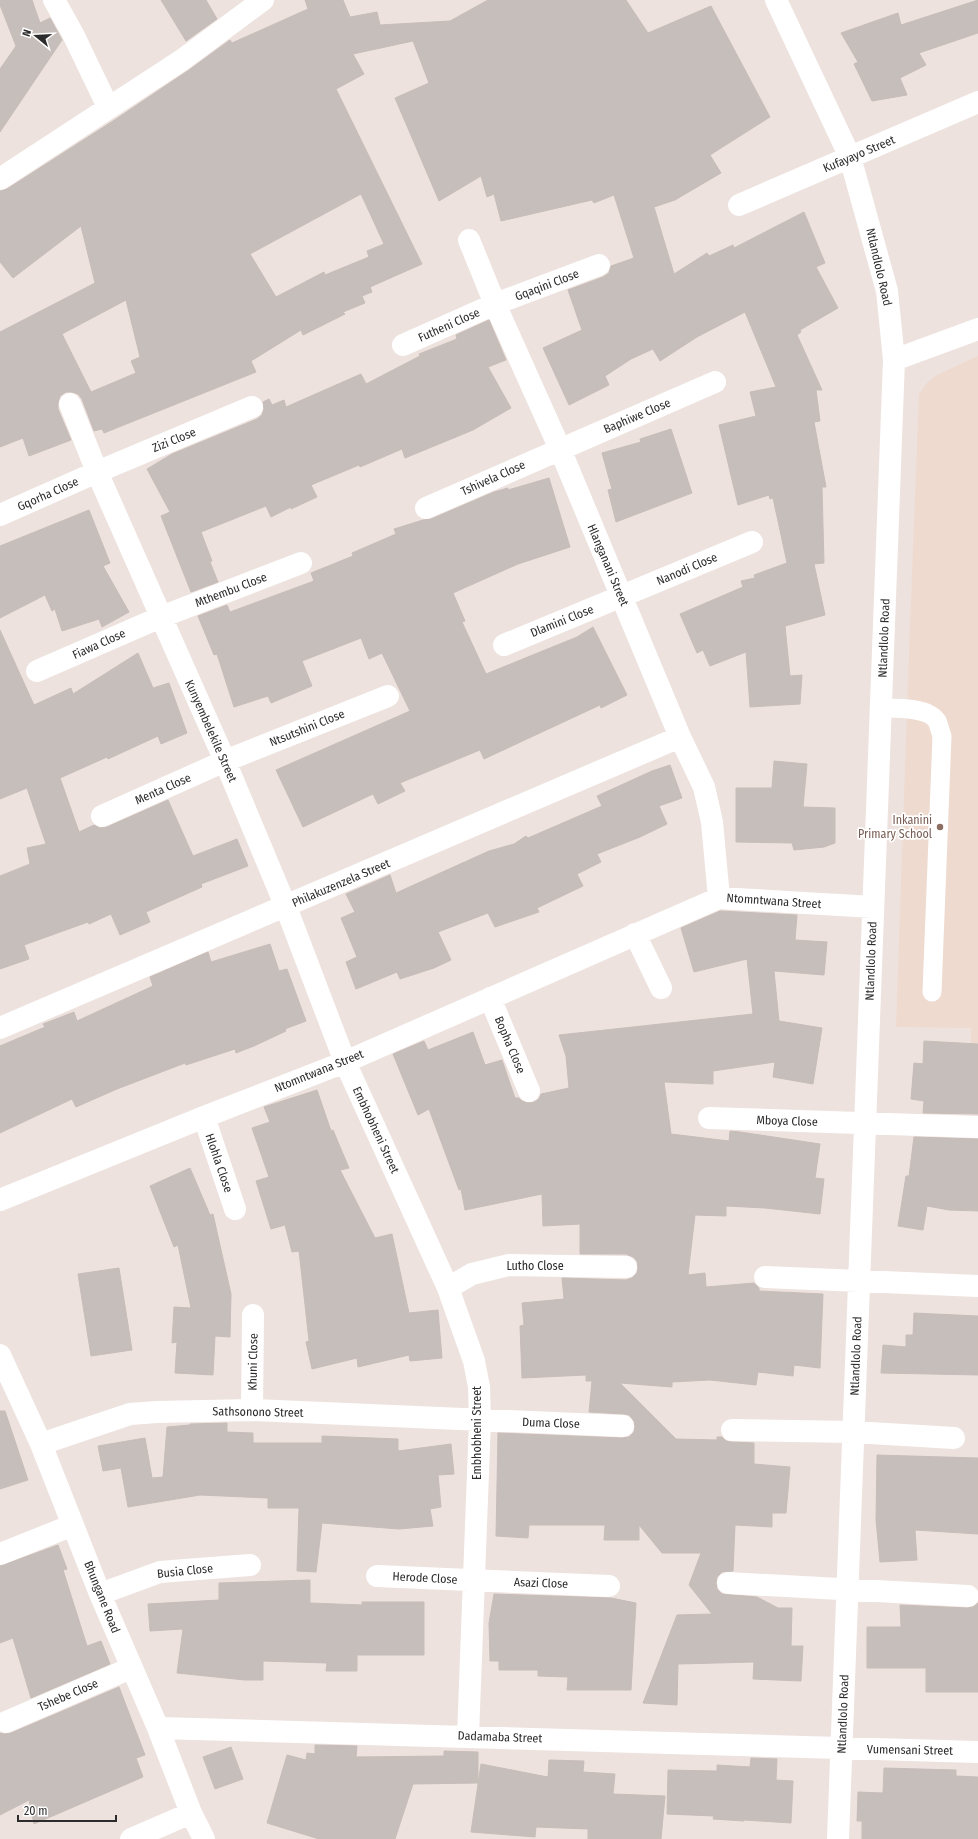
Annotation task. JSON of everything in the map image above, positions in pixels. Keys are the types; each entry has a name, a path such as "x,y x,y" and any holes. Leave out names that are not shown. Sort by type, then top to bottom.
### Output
{"street":[{"path":"54,0 73,34 108,108"},
{"path":"0,179 182,60 263,0"},
{"name":"Ntlandlolo Road","path":"776,0 850,157 887,291 894,360 838,1839"},
{"name":"Kufayayo Street","path":"739,205 978,102"},
{"name":"Hlanganani Street","path":"469,240 495,304 560,449 680,737 704,787 712,822 718,898"},
{"name":"Gqaqini Close","path":"495,304 599,265"},
{"name":"Futheni Close","path":"402,345 495,304"},
{"path":"894,360 978,329"},
{"name":"Baphiwe Close","path":"560,449 715,382"},
{"name":"Kunyembelekile Street","path":"70,404 97,472 225,761 286,907 345,1062"},
{"name":"Zizi Close","path":"97,472 252,408"},
{"name":"Tshivela Close","path":"426,508 560,449"},
{"name":"Gqorha Close","path":"0,515 97,472"},
{"name":"Nanodi Close","path":"621,597 752,542"},
{"name":"Mthembu Close","path":"161,617 301,562"},
{"name":"Dlamini Close","path":"504,645 621,597"},
{"name":"Fiawa Close","path":"37,671 161,617"},
{"name":"Ntsutshini Close","path":"225,761 388,696"},
{"name":"Philakuzenzela Street","path":"0,1028 286,907 680,737"},
{"name":"Menta Close","path":"102,816 225,761"},
{"name":"Ntomntwana Street","path":"0,1200 204,1117 345,1062 718,898 873,907"},
{"path":"635,934 661,988"},
{"name":"Bopha Close","path":"490,998 529,1091"},
{"name":"Embhobheni Street","path":"345,1062 448,1288 474,1361 479,1387 480,1420 468,1736"},
{"name":"Hlohla Close","path":"204,1117 235,1209"},
{"name":"Mboya Close","path":"709,1118 865,1123"},
{"path":"865,1123 978,1127"},
{"name":"Lutho Close","path":"448,1288 472,1274 509,1265 626,1267"},
{"path":"765,1277 978,1286"},
{"name":"Khuni Close","path":"252,1410 253,1315"},
{"name":"Bhungane Road","path":"0,1355 5,1379 41,1444 100,1594 158,1728 191,1813 204,1839"},
{"name":"Sathsonono Street","path":"41,1444 130,1414 157,1412 252,1410 480,1420"},
{"name":"Duma Close","path":"480,1420 623,1426"},
{"path":"732,1430 854,1432 954,1438"},
{"path":"0,1554 73,1525"},
{"name":"Busia Close","path":"100,1594 160,1572 250,1565"},
{"name":"Herode Close","path":"377,1576 474,1580"},
{"name":"Asazi Close","path":"474,1580 609,1586"},
{"path":"728,1583 968,1596"},
{"name":"Tshebe Close","path":"6,1722 131,1668"},
{"name":"Dadamaba Street","path":"158,1728 468,1736 842,1749"},
{"name":"Vumensani Street","path":"842,1749 978,1752"},
{"path":"131,1839 191,1813"}],"lane":[{"path":"882,708 908,708 925,712 936,720 942,736 932,992"}],"shaded area":[{"name":"Inkanini Primary School","path":"978,356 978,1043 971,1043 971,1028 896,1027 919,394 927,383 937,375"}],"building":[{"path":"0,0 32,0 40,23 50,18 62,40 0,132 0,69 16,46 0,5"},
{"path":"161,0 206,0 217,19 186,41"},
{"path":"305,0 343,0 350,17 377,12 380,25 450,21 488,0 626,0 648,33 711,6 770,117 710,155 721,173 675,200 654,207 674,274 707,253 709,256 733,245 734,248 804,212 825,263 816,267 838,308 800,330 801,332 797,335 822,390 816,390 820,421 814,422 826,487 822,487 824,563 814,564 825,615 785,626 790,676 802,675 800,704 750,707 746,652 710,666 703,650 697,653 680,614 743,587 741,581 755,578 754,575 787,563 773,498 770,499 769,495 738,505 719,425 756,416 750,392 776,387 745,312 697,337 660,361 653,349 631,359 605,376 609,385 569,405 543,348 582,330 568,290 603,277 609,273 611,266 634,258 614,195 594,203 592,200 501,221 494,194 487,197 481,176 439,201 395,98 429,83 413,41 353,54 364,74 336,89 422,264 370,287 372,292 362,296 365,303 343,312 345,314 303,335 301,330 251,361 256,372 104,433 102,429 94,431 82,399 78,394 66,392 60,396 58,409 71,440 29,456 23,438 0,447 0,332 95,283 81,226 13,278 0,262 0,191 7,189 113,121 189,70 230,40 232,43 308,9","holes":["361,194 384,244 367,251 369,257 325,275 324,272 276,297 250,254","126,300 140,357 131,361 136,373 91,392 62,334"]},
{"path":"978,0 978,33 919,53 926,65 900,78 907,95 872,101 854,64 858,62 841,33 898,13 901,25"},
{"path":"489,320 506,360 488,367 511,408 473,430 405,458 402,449 360,467 359,465 311,485 317,497 271,517 266,506 201,532 218,582 191,592 161,516 170,512 147,469 172,454 257,419 262,415 264,409 263,402 269,399 272,405 284,400 286,407 361,374 366,384 420,356 419,354 457,339 456,335"},
{"path":"671,429 692,493 616,522 608,490 612,489 602,453 641,442 640,439"},
{"path":"549,478 570,547 518,564 453,593 465,621 462,622 486,674 577,637 593,627 627,695 601,708 600,705 484,759 480,750 400,783 405,791 378,804 373,794 303,827 276,770 410,711 382,653 369,659 361,638 302,661 312,686 271,703 268,696 234,707 217,654 214,655 198,616 227,605 230,612 314,581 311,573 353,556 352,553 396,534 394,529 431,519 494,492 508,488 508,490"},
{"path":"89,510 110,563 103,566 129,612 102,627 99,619 62,631 55,609 52,611 45,595 0,618 0,546"},
{"path":"0,630 34,705 71,688 73,694 138,653 153,688 169,683 187,733 161,744 158,736 108,759 107,757 60,778 79,832 94,825 100,828 107,827 168,800 193,856 237,839 248,866 201,884 202,887 146,912 150,922 120,935 111,914 89,924 88,922 24,945 29,959 0,969 0,876 30,864 27,848 46,844 27,788 0,799"},
{"path":"774,761 807,764 803,807 835,808 835,843 824,847 794,850 792,843 736,842 736,788 772,788"},
{"path":"670,765 682,798 659,806 667,824 640,837 597,854 601,862 577,874 583,886 537,908 539,912 495,927 488,913 438,932 451,960 434,968 400,979 397,972 356,989 346,962 357,957 341,918 355,912 346,894 390,875 396,893 489,851 514,844 526,836 528,838 602,806 597,796 652,771"},
{"path":"720,911 797,915 795,940 827,942 824,975 774,971 779,1021 822,1028 813,1084 773,1077 775,1062 713,1071 713,1084 664,1082 671,1134 729,1141 730,1131 820,1144 815,1178 824,1179 820,1214 765,1208 726,1206 726,1216 695,1215 688,1275 705,1273 706,1287 754,1283 759,1288 759,1291 823,1294 820,1368 794,1365 793,1376 758,1372 756,1385 710,1380 672,1382 672,1387 620,1383 676,1439 717,1440 717,1437 722,1437 726,1441 731,1442 754,1443 754,1464 790,1467 786,1513 772,1513 772,1527 735,1525 733,1571 722,1572 717,1577 716,1583 717,1589 722,1594 757,1597 778,1608 792,1608 791,1646 803,1646 801,1681 753,1679 754,1662 678,1664 677,1705 643,1703 677,1615 712,1614 689,1585 701,1553 662,1553 639,1525 639,1540 604,1540 605,1525 529,1525 528,1538 496,1536 498,1433 622,1438 629,1437 634,1432 635,1427 634,1421 629,1415 589,1412 592,1381 586,1381 586,1375 522,1378 520,1326 524,1325 522,1303 564,1299 562,1278 626,1280 632,1278 637,1273 637,1261 633,1257 626,1254 580,1254 580,1224 543,1226 542,1194 465,1210 461,1189 459,1190 429,1109 418,1115 393,1054 424,1041 428,1050 473,1032 485,1065 502,1060 515,1098 519,1098 528,1103 539,1099 541,1094 569,1088 566,1056 559,1035 753,1014 747,959 694,972 681,928"},
{"path":"270,944 279,971 287,969 306,1021 285,1029 286,1031 236,1053 235,1049 186,1065 185,1063 117,1089 76,1107 72,1099 0,1133 0,1046 45,1027 43,1024 74,1012 77,1021 153,986 150,977 208,952 211,962"},
{"path":"924,1041 978,1044 978,1114 923,1113 924,1101 911,1099 914,1063 923,1064"},
{"path":"317,1090 331,1131 333,1130 349,1168 340,1170 375,1238 392,1234 409,1313 438,1310 442,1358 410,1361 409,1355 358,1367 357,1358 312,1369 306,1342 309,1341 299,1251 292,1252 285,1225 271,1229 256,1181 269,1177 252,1128 270,1122 264,1107"},
{"path":"914,1137 978,1139 978,1211 949,1210 927,1206 923,1230 898,1226 906,1176 909,1176"},
{"path":"190,1168 210,1215 213,1214 231,1294 230,1337 215,1336 213,1375 175,1373 177,1342 172,1343 174,1307 191,1308 178,1245 174,1247 150,1186"},
{"path":"119,1268 132,1350 91,1356 78,1274"},
{"path":"914,1313 978,1316 978,1375 881,1373 883,1345 906,1347 906,1335 913,1335"},
{"path":"0,1411 5,1411 28,1480 0,1489"},
{"path":"227,1423 227,1432 253,1433 253,1443 322,1443 322,1436 398,1439 398,1451 451,1444 454,1474 438,1475 441,1507 430,1509 433,1526 399,1529 322,1523 316,1572 297,1571 299,1508 268,1508 268,1498 200,1495 128,1507 121,1468 103,1471 98,1446 145,1438 152,1478 163,1477 167,1427 190,1424"},
{"path":"877,1455 978,1458 978,1534 915,1530 917,1560 880,1562 876,1520"},
{"path":"58,1545 67,1569 63,1570 87,1646 101,1641 110,1664 31,1698 13,1638 0,1643 0,1566"},
{"path":"310,1580 310,1603 362,1605 362,1602 424,1602 424,1655 357,1655 357,1671 326,1671 327,1663 263,1661 263,1680 245,1680 177,1673 183,1629 150,1631 148,1604 219,1600 219,1583"},
{"path":"494,1594 611,1598 636,1603 631,1690 567,1690 568,1677 538,1676 538,1670 499,1670 499,1661 490,1661 489,1623"},
{"path":"978,1603 978,1692 926,1692 926,1668 867,1668 867,1627 901,1627 900,1605 967,1608 973,1607"},
{"path":"119,1687 145,1755 136,1758 143,1777 34,1824 29,1800 0,1815 0,1733 11,1733"},
{"path":"315,1745 357,1746 356,1757 444,1756 444,1751 478,1752 478,1783 413,1784 395,1839 319,1839 267,1823 287,1755 306,1760 307,1753 315,1754"},
{"path":"231,1747 243,1779 215,1789 203,1757"},
{"path":"751,1758 777,1759 776,1780 793,1781 791,1823 713,1819 714,1816 667,1814 668,1770 717,1771 717,1765 750,1767"},
{"path":"549,1760 584,1761 583,1772 615,1774 613,1794 665,1796 661,1839 588,1839 588,1829 536,1827 535,1837 471,1832 481,1764 548,1777"},
{"path":"884,1768 956,1770 956,1776 978,1777 978,1839 862,1839 862,1821 857,1821 858,1792 883,1793"}],"place":[{"name":"Inkanini Primary School","path":"940,827"}]}
